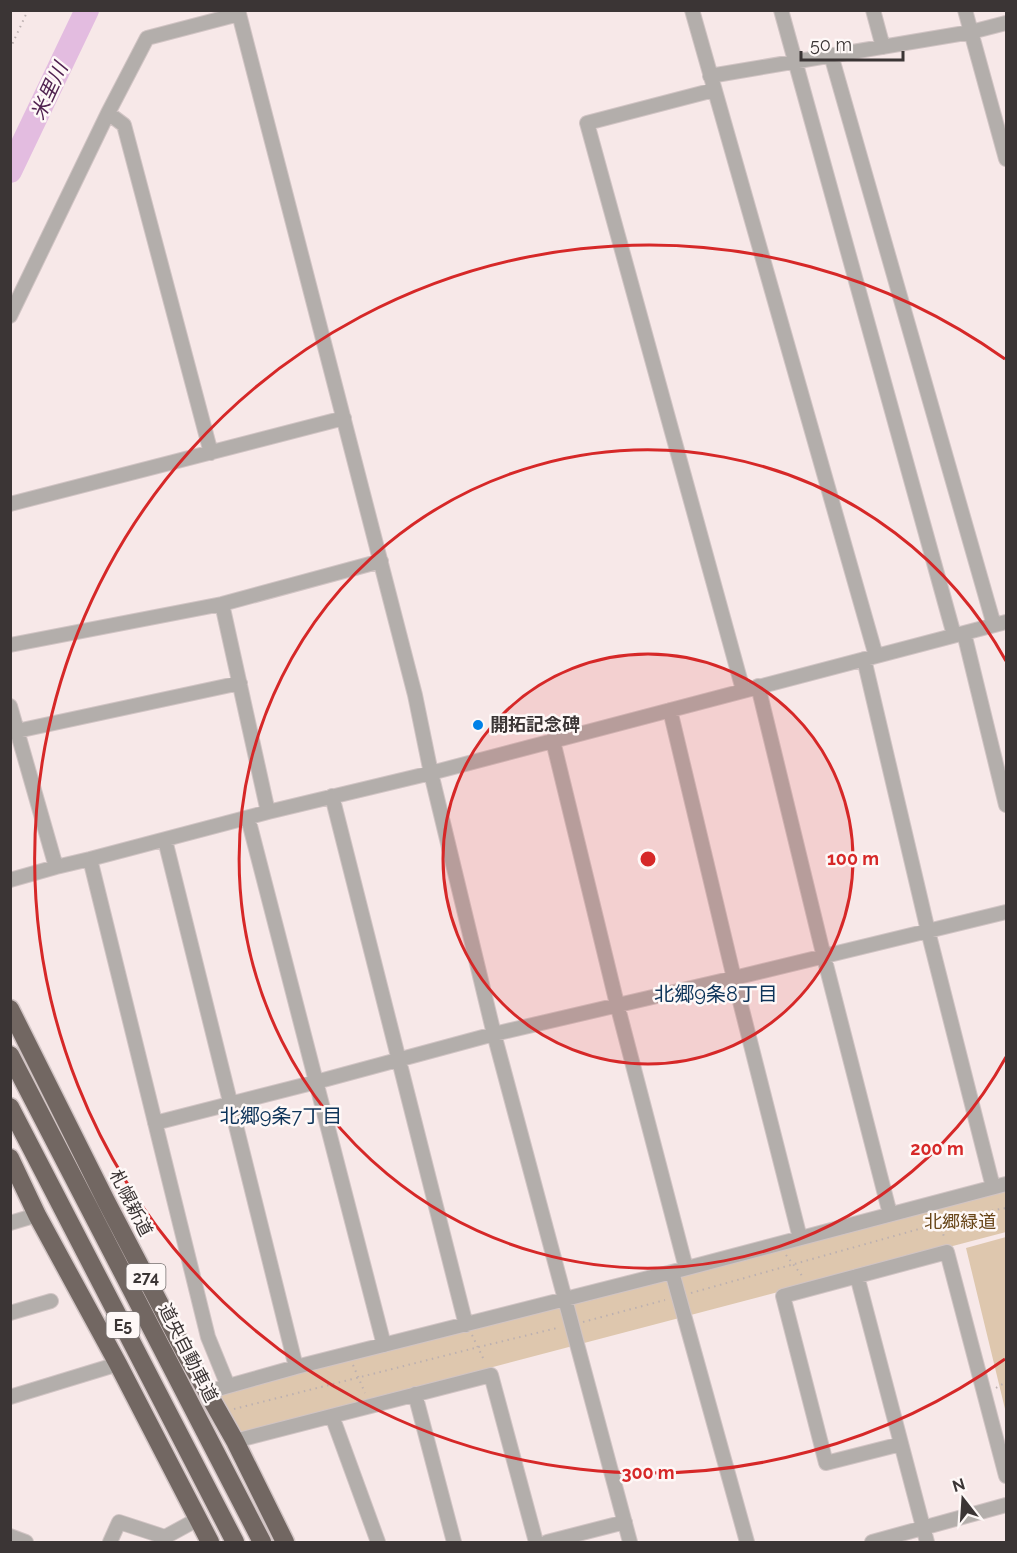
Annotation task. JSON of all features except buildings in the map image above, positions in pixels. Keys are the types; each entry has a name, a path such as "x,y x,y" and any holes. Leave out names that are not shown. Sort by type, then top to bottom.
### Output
{"highway":[{"name":"札幌新道","path":"10,1009 106,1201 188,1358 235,1441 285,1542"},
{"name":"道央自動車道","path":"10,1055 262,1542"},
{"name":"E5","path":"10,1107 235,1542"},
{"path":"10,1158 37,1215 118,1364 210,1542"}],"street":[{"path":"207,1392 1000,1185 928,931 870,657 692,10"},
{"path":"781,10 1006,805"},
{"path":"873,10 883,47"},
{"path":"965,10 1006,159"},
{"path":"10,316 108,113 147,38 239,12 415,694 431,773 494,1034 630,1542"},
{"path":"710,76 971,32 1006,23"},
{"path":"10,880 268,812 431,773 1000,623 831,55"},
{"path":"714,90 587,123 743,690"},
{"path":"108,113 124,125 211,453"},
{"path":"10,504 344,418"},
{"path":"10,645 222,604 381,561"},
{"path":"222,604 268,812"},
{"path":"18,731 240,683"},
{"path":"758,686 890,1214"},
{"path":"10,705 56,867"},
{"path":"670,710 734,978 800,1238"},
{"path":"553,741 679,1270 679,1296 747,1542"},
{"path":"332,796 466,1325"},
{"path":"248,818 384,1345"},
{"path":"165,840 296,1367"},
{"path":"90,859 208,1338 228,1386"},
{"path":"155,1123 494,1034 1006,912"},
{"path":"10,1223 37,1215"},
{"path":"901,1444 826,1463 783,1296 947,1252 1006,1476"},
{"path":"857,1276 927,1542"},
{"path":"12,1307 51,1301"},
{"path":"10,1397 118,1364"},
{"path":"235,1441 491,1375 536,1542"},
{"path":"415,1394 454,1542"},
{"path":"332,1416 378,1542"},
{"path":"872,1542 1006,1505"},
{"path":"110,1542 119,1522 165,1537 198,1519"},
{"path":"547,1542 625,1522"},
{"path":"10,1536 26,1542"}],"path":[{"path":"10,49 28,10"},
{"path":"933,1203 941,1223 947,1252"},
{"path":"233,1410 572,1325 969,1215 1006,1208"},
{"path":"776,1244 812,1288"},
{"path":"466,1325 491,1375"},
{"path":"349,1354 371,1406"}],"green space":[{"name":"北郷緑道","path":"1006,1187 1006,1232 235,1435 219,1394"},
{"path":"1006,1237 1006,1413 966,1248"}],"waterway":[{"name":"米里川","path":"10,171 87,10"}],"place":[{"name":"開拓記念碑","path":"478,725"}],"district":[{"name":"北郷9条8丁目","path":"716,994"},
{"name":"北郷9条7丁目","path":"281,1116"}]}
